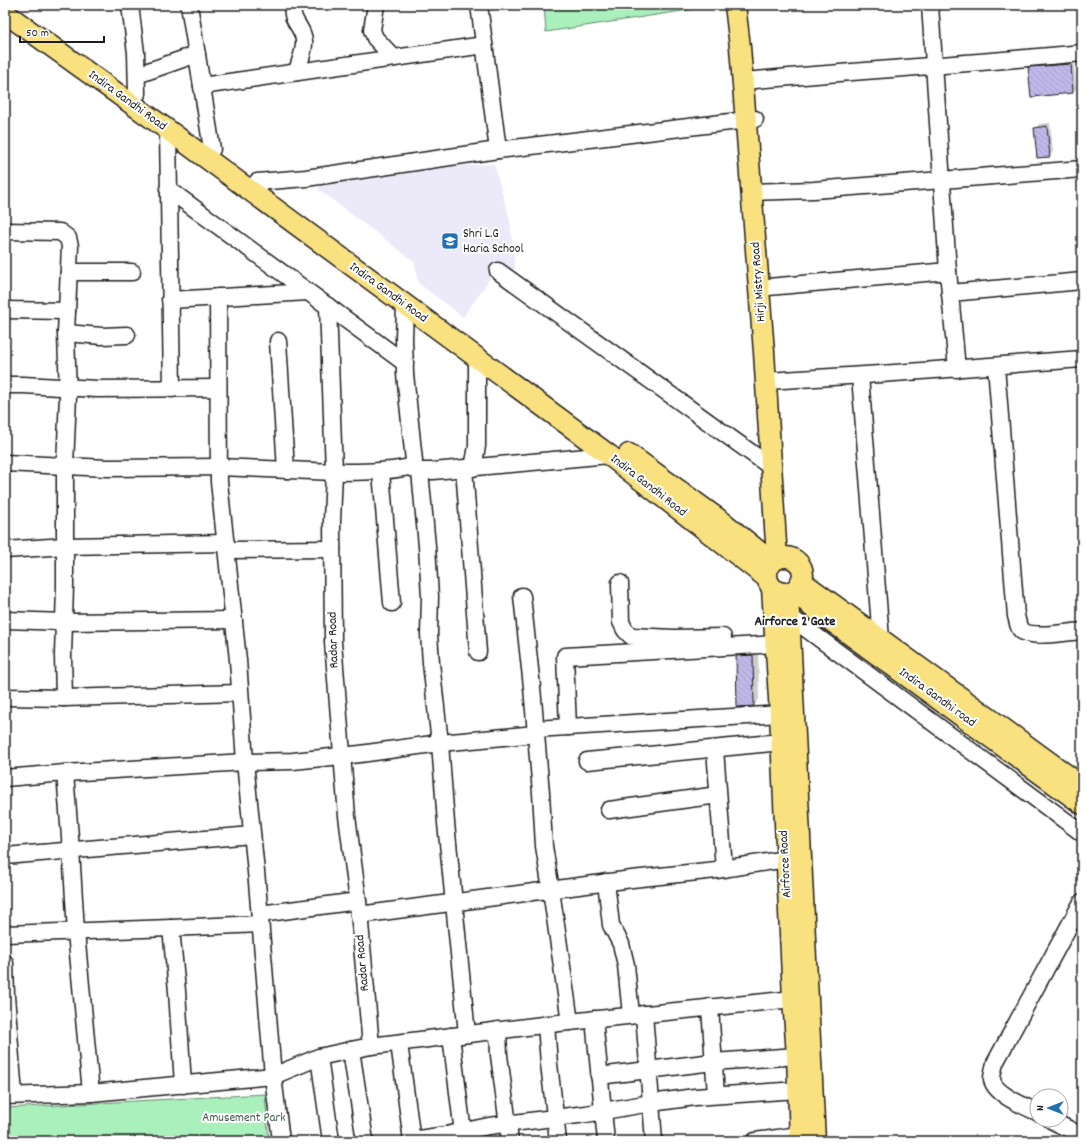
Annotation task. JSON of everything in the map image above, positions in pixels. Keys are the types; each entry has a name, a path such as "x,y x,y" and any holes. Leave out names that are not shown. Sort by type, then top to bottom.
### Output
{"main road":[{"name":"Indira Gandhi Road","path":"16,5 137,92 214,157 406,306 609,456 782,576"},
{"name":"Hirji Mistry Road","path":"736,5 748,81"},
{"name":"Hirji Mistry Road","path":"745,5 748,81 771,381 782,576"},
{"name":"Indira Gandhi Road","path":"5,13 137,92 168,130 214,157"},
{"name":"Indira Gandhi Road","path":"253,187 724,524 782,576"},
{"name":"Hirji Mistry Road","path":"756,192 768,287 771,381 771,467 782,576"},
{"name":"Airforce Road","path":"782,576 789,616 805,1139"},
{"name":"Airforce Road","path":"782,576 776,644 798,1090 805,1139"},
{"name":"Indira Gandhi road","path":"782,576 881,639 1082,786"},
{"name":"Indira Gandhi road","path":"782,576 812,607 1082,804"}],"street":[{"path":"130,5 136,53 137,92"},
{"path":"189,5 214,157"},
{"path":"294,5 292,11 293,18 302,33 304,40 297,72"},
{"path":"376,5 372,30 374,38 394,58"},
{"path":"479,5 498,150"},
{"path":"930,5 948,271 957,369"},
{"path":"202,86 484,45"},
{"path":"748,81 1082,53"},
{"path":"137,92 197,54"},
{"path":"253,187 498,150 751,120"},
{"path":"168,130 172,389"},
{"path":"756,192 814,190 1082,169"},
{"path":"168,189 405,363"},
{"path":"5,232 60,232 68,238 70,246 66,333 68,388 63,656 64,698"},
{"path":"498,271 771,467"},
{"path":"768,287 948,271"},
{"path":"69,272 132,272"},
{"path":"950,293 1082,281"},
{"path":"170,300 308,292"},
{"path":"218,297 219,467 234,620 239,693 273,1076 281,1141"},
{"name":"Radar Road","path":"328,306 334,472 332,549 333,642 347,816 359,908 371,1046"},
{"path":"406,306 404,339 405,363 414,461 430,582 431,663 440,743 454,902 463,1137"},
{"path":"5,310 67,311"},
{"path":"66,333 102,336 127,335"},
{"path":"278,341 286,470"},
{"path":"477,358 477,446 468,468 478,652"},
{"path":"771,381 860,376 1082,359"},
{"path":"996,366 1016,616 1019,627 1024,632 1033,634 1082,631"},
{"path":"860,376 881,639"},
{"path":"5,385 68,388 218,388"},
{"path":"5,463 107,468 219,467 334,472 381,472 415,469 468,468 609,456"},
{"path":"381,472 392,603"},
{"path":"5,550 66,546 332,549"},
{"path":"620,583 620,622 631,636 674,638 742,637 776,644"},
{"path":"522,596 536,731 544,846 570,1022"},
{"path":"789,616 1082,833"},
{"path":"5,620 64,622 234,620"},
{"path":"568,727 565,656 776,644"},
{"path":"5,697 64,698 239,693"},
{"path":"5,778 245,762 293,761 568,727 780,714"},
{"path":"587,761 781,742"},
{"path":"715,749 724,869"},
{"path":"64,773 76,932 91,1093"},
{"path":"609,810 718,795"},
{"path":"5,856 252,835"},
{"path":"5,934 171,928 359,908 454,902 606,882 724,869 786,859"},
{"path":"606,882 611,925 621,944 648,1070 654,1141"},
{"path":"1029,1108 1008,1097 994,1086 992,1078 995,1063 1082,902"},
{"path":"171,928 183,1085"},
{"path":"5,963 10,1095 91,1093 273,1076 318,1057 371,1046 546,1024 793,999"},
{"path":"710,1007 716,1095"},
{"path":"594,1019 606,1141"},
{"path":"546,1024 558,1141"},
{"path":"498,1030 510,1141"},
{"path":"399,1043 412,1140 463,1137 489,1126 556,1118 651,1103 716,1095 798,1090"},
{"path":"350,1050 365,1141"},
{"path":"600,1076 713,1062 797,1056"},
{"path":"318,1057 331,1141"},
{"path":"1066,1128 1082,1136"},
{"path":"755,1141 805,1139"}],"shaded area":[{"name":"Shri L.G Haria School","path":"494,164 510,220 515,269 494,273 463,317 418,283 415,262 319,190 320,173"}],"green space":[{"path":"544,5 721,5 546,32"},
{"name":"Amusement Park","path":"265,1094 269,1141 5,1141 5,1108"}],"building":[{"path":"1071,64 1073,93 1031,97 1028,67"},
{"path":"1047,126 1050,157 1037,158 1034,128"},
{"path":"753,655 754,706 737,707 736,656"}],"place":[{"name":"Shri L.G Haria School","path":"450,241"}],"district":[{"name":"Airforce 2 Gate","path":"795,622"}]}
